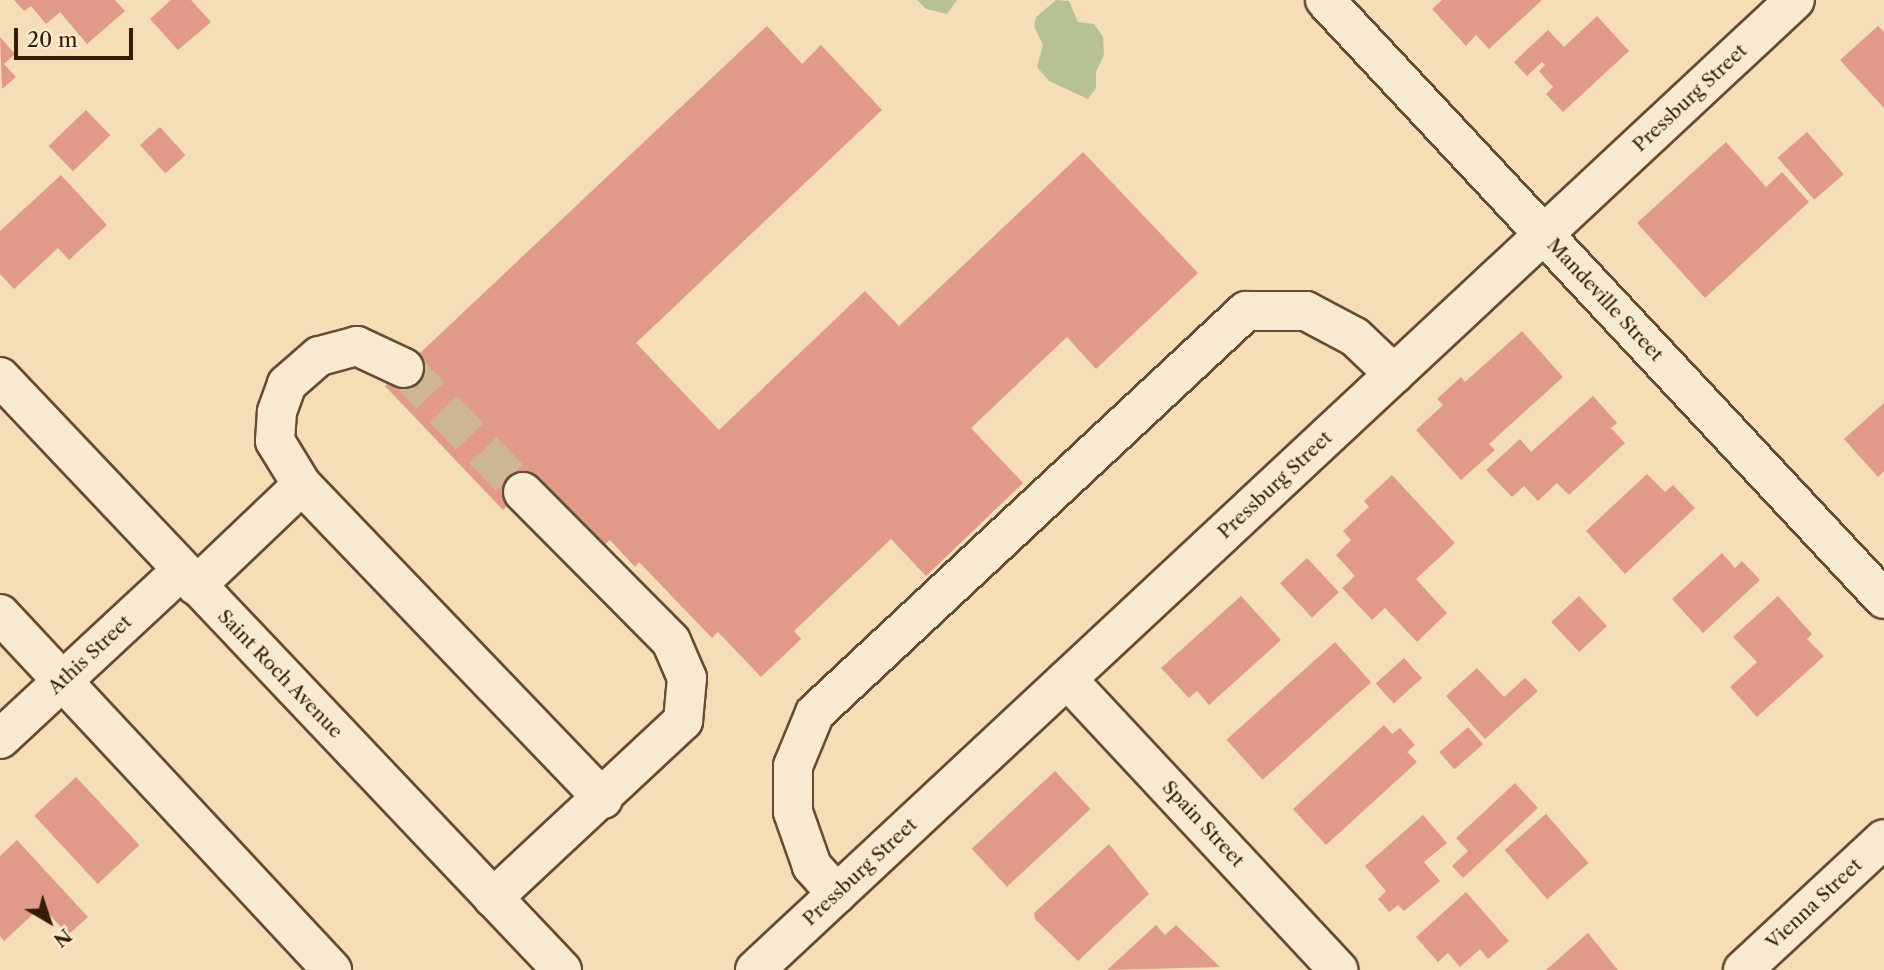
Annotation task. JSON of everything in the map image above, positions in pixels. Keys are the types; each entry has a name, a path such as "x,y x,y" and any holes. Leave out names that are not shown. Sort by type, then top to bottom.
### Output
{"street":[{"name":"Mandeville Street","path":"1325,0 1884,599"},
{"name":"Pressburg Street","path":"755,970 1795,0"},
{"path":"837,894 812,866 793,812 793,766 815,713 1246,311 1306,312 1355,337 1394,374"},
{"path":"404,368 357,346 319,356 287,384 277,412 275,442 302,485 603,799"},
{"name":"Saint Roch Avenue","path":"0,377 562,970"},
{"name":"Athis Street","path":"0,739 63,681 302,485"},
{"path":"493,898 603,799 683,721 687,678 671,642 523,492"},
{"path":"0,614 332,970"},
{"name":"Spain Street","path":"1067,679 1338,970"},
{"name":"Vienna Street","path":"1743,970 1884,839"}],"green space":[{"path":"917,0 957,0 947,14 926,9"},
{"path":"1056,0 1069,1 1078,22 1094,24 1103,37 1104,55 1096,72 1096,88 1088,99 1049,81 1037,67 1043,45 1034,26 1036,17"}],"building":[{"path":"14,0 115,0 125,11 87,44 60,12 46,24 31,6 24,11"},
{"path":"171,0 191,0 211,22 178,50 150,19"},
{"path":"1442,0 1542,0 1489,49 1476,35 1466,46 1432,9"},
{"path":"1597,16 1629,51 1563,112 1546,94 1553,87 1539,71 1545,65 1542,62 1527,76 1514,62 1548,30 1564,47"},
{"path":"767,26 802,64 821,45 882,110 636,343 719,430 865,291 899,326 1083,152 1198,273 1096,369 1067,337 971,428 1023,483 926,576 891,539 794,631 801,639 761,677 718,632 712,638 639,562 635,567 610,540 603,546 539,477 503,510 385,386"},
{"path":"1878,26 1884,32 1884,108 1840,60"},
{"path":"0,37 15,54 4,64 16,77 2,89"},
{"path":"86,110 110,135 73,171 49,146"},
{"path":"160,127 185,155 165,173 140,145"},
{"path":"1807,132 1844,174 1814,200 1778,158"},
{"path":"1726,142 1766,187 1782,172 1809,202 1705,298 1637,223"},
{"path":"61,175 107,225 69,260 58,248 14,289 0,274 0,231"},
{"path":"1522,331 1563,377 1489,444 1495,450 1461,480 1416,430 1443,405 1437,399 1461,377 1465,382"},
{"path":"1593,396 1617,423 1611,428 1625,443 1569,495 1557,483 1538,501 1524,486 1512,497 1486,470 1520,439 1531,452"},
{"path":"1884,403 1884,471 1878,477 1844,439"},
{"path":"1647,474 1665,492 1673,485 1695,508 1625,574 1586,531"},
{"path":"1392,475 1455,543 1416,579 1447,613 1417,642 1385,608 1372,620 1342,588 1355,576 1336,555 1351,540 1343,531 1369,507 1364,501"},
{"path":"1722,553 1735,568 1742,561 1760,580 1703,633 1672,599"},
{"path":"1307,558 1339,592 1312,618 1280,583"},
{"path":"1241,596 1281,640 1209,705 1197,691 1189,698 1161,668"},
{"path":"1579,596 1607,626 1579,652 1551,622"},
{"path":"1778,596 1812,634 1807,639 1824,656 1757,717 1730,687 1757,662 1733,637"},
{"path":"1335,642 1371,682 1263,780 1227,740"},
{"path":"1404,658 1422,678 1394,703 1376,683"},
{"path":"1477,668 1504,697 1525,678 1538,691 1485,739 1446,696"},
{"path":"1384,725 1392,734 1400,728 1415,745 1407,752 1417,762 1326,845 1293,809"},
{"path":"1468,727 1483,744 1454,769 1439,752"},
{"path":"1055,771 1090,809 1007,887 972,849"},
{"path":"76,777 139,845 98,884 34,816"},
{"path":"1515,783 1538,808 1463,878 1452,866 1468,851 1456,838"},
{"path":"1546,814 1589,863 1547,899 1504,850"},
{"path":"1423,815 1447,843 1424,862 1440,881 1404,911 1398,905 1389,912 1378,899 1386,891 1365,866"},
{"path":"17,840 88,917 68,935 42,906 4,941 0,936 0,856"},
{"path":"1109,844 1149,894 1078,961 1035,919 1034,913"},
{"path":"1466,892 1509,941 1488,959 1480,949 1460,967 1448,953 1438,962 1416,937"},
{"path":"1156,925 1165,935 1176,925 1220,967 1107,970"},
{"path":"1588,933 1618,970 1546,970"}],"tunnel":[{"path":"404,368 523,492"}]}
